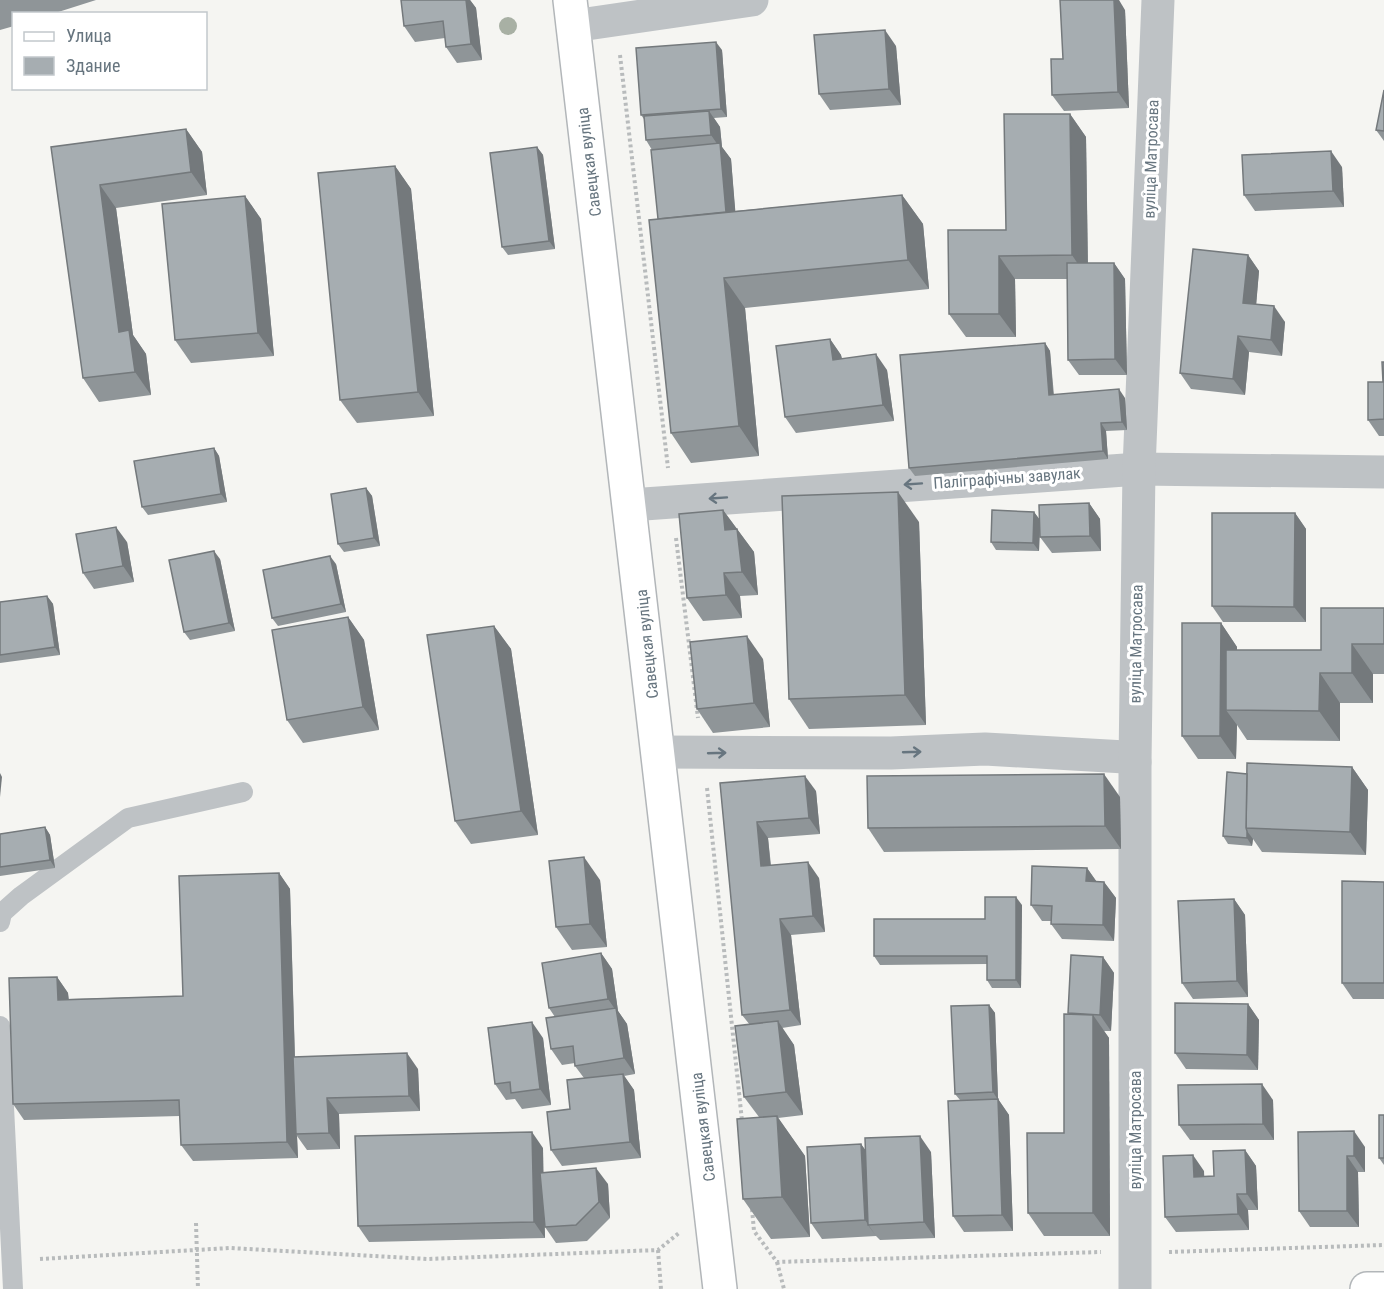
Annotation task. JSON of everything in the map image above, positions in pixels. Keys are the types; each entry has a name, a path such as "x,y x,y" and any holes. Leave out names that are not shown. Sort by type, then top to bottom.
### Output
{"main road":[{"name":"Савецкая вуліца","path":"572,13 720,1289"},
{"path":"1368,1289 1384,1289"}],"street":[{"path":"572,13 616,20 752,0"},
{"name":"вуліца Матросава","path":"1135,1289 1135,762 1139,468 1158,0"},
{"name":"Паліграфічны завулак","path":"630,505 1139,468 1384,472"},
{"path":"658,752 986,749 1125,757 1135,762"}],"lane":[{"path":"0,922 2,913 21,896 128,818 243,792"},
{"path":"0,1026 13,1289"}],"path":[{"path":"616,20 743,1125"},
{"path":"752,1208 754,1231 777,1262 784,1289"},
{"path":"196,1223 198,1289"},
{"path":"11,1261 230,1248 428,1259 658,1250 676,1233 754,1231"},
{"path":"777,1262 1237,1251 1384,1245"},
{"path":"658,1250 661,1289"}],"building":[{"path":"401,0 466,0 471,44 446,47 443,21 404,26"},
{"path":"1060,0 1114,0 1118,92 1052,95 1051,59 1063,59"},
{"path":"885,30 889,89 819,94 814,35"},
{"path":"716,42 721,109 641,115 636,48"},
{"path":"1384,90 1384,131 1376,130"},
{"path":"709,111 711,135 646,140 644,116"},
{"path":"1004,114 1070,114 1072,255 999,256 999,314 949,314 948,230 1006,230"},
{"path":"186,129 191,172 100,185 119,332 129,330 135,372 83,378 51,147"},
{"path":"720,143 726,212 658,219 651,150"},
{"path":"537,147 549,241 502,247 490,153"},
{"path":"1331,151 1333,191 1244,195 1242,155"},
{"path":"395,166 418,392 340,400 318,173"},
{"path":"902,195 908,260 724,278 739,426 671,433 649,220"},
{"path":"245,196 258,333 175,340 162,204"},
{"path":"1193,249 1248,255 1243,303 1274,306 1271,340 1238,336 1233,379 1180,373"},
{"path":"1067,263 1114,263 1115,359 1068,360"},
{"path":"830,339 833,360 876,354 883,405 785,417 776,346"},
{"path":"1045,343 1049,395 1119,389 1122,422 1101,423 1103,451 909,468 900,355"},
{"path":"1382,362 1384,362 1384,419 1368,420 1368,382 1383,382"},
{"path":"214,448 221,494 142,507 134,461"},
{"path":"366,488 374,538 338,544 331,494"},
{"path":"898,492 905,695 789,699 782,496"},
{"path":"1089,503 1090,536 1040,537 1039,505"},
{"path":"723,510 725,530 737,529 742,572 724,573 726,595 687,598 679,514"},
{"path":"992,510 1034,512 1033,543 991,542"},
{"path":"1212,513 1295,513 1294,607 1212,606"},
{"path":"116,527 123,566 83,573 76,534"},
{"path":"214,551 229,623 184,632 169,560"},
{"path":"330,556 341,604 272,618 263,570"},
{"path":"47,596 55,647 0,655 0,602"},
{"path":"1321,608 1384,608 1384,644 1352,644 1352,673 1320,673 1319,711 1226,710 1226,650 1321,650"},
{"path":"348,617 363,707 287,720 272,630"},
{"path":"1182,623 1221,623 1220,736 1182,736"},
{"path":"494,626 521,811 455,821 427,635"},
{"path":"747,636 754,703 697,709 690,642"},
{"path":"1247,763 1352,767 1350,832 1246,828"},
{"path":"1227,772 1247,774 1247,838 1223,836"},
{"path":"1104,774 1105,826 868,828 867,776"},
{"path":"805,776 809,818 757,822 761,866 808,862 813,916 780,919 790,1010 742,1015 720,783"},
{"path":"45,827 50,860 0,867 0,834"},
{"path":"584,857 590,924 556,927 549,861"},
{"path":"1032,866 1087,868 1086,881 1104,882 1103,925 1051,924 1052,906 1031,905"},
{"path":"279,873 287,1142 181,1145 179,1100 13,1104 9,978 57,977 58,1000 183,996 179,876"},
{"path":"1342,881 1384,882 1384,983 1342,983"},
{"path":"985,897 1016,897 1016,980 987,980 987,956 874,956 874,919 985,919"},
{"path":"1234,899 1237,981 1182,983 1178,901"},
{"path":"601,953 608,999 549,1008 542,963"},
{"path":"1071,955 1103,957 1100,1015 1068,1013"},
{"path":"1175,1003 1248,1004 1247,1055 1175,1053"},
{"path":"989,1005 993,1092 955,1094 951,1006"},
{"path":"616,1008 624,1058 575,1066 573,1046 551,1049 546,1018"},
{"path":"1064,1014 1093,1015 1093,1213 1028,1213 1027,1133 1064,1133"},
{"path":"778,1021 786,1092 744,1097 735,1026"},
{"path":"532,1022 540,1089 511,1093 510,1082 495,1084 488,1028"},
{"path":"407,1053 409,1096 327,1098 329,1133 296,1134 293,1057"},
{"path":"623,1074 630,1142 551,1150 547,1112 570,1109 567,1080"},
{"path":"1262,1084 1263,1124 1179,1125 1178,1085"},
{"path":"998,1099 1002,1215 953,1216 948,1101"},
{"path":"1379,1115 1384,1115 1384,1158 1379,1158"},
{"path":"777,1116 782,1197 743,1199 737,1119"},
{"path":"1354,1131 1354,1156 1347,1156 1347,1211 1299,1211 1298,1132"},
{"path":"532,1132 534,1222 358,1226 355,1136"},
{"path":"920,1136 924,1222 868,1225 865,1138"},
{"path":"861,1144 865,1220 811,1223 807,1147"},
{"path":"1245,1150 1247,1194 1237,1194 1238,1214 1165,1217 1163,1156 1193,1155 1194,1177 1214,1176 1213,1151"},
{"path":"596,1168 599,1202 576,1225 545,1227 540,1173"}]}
